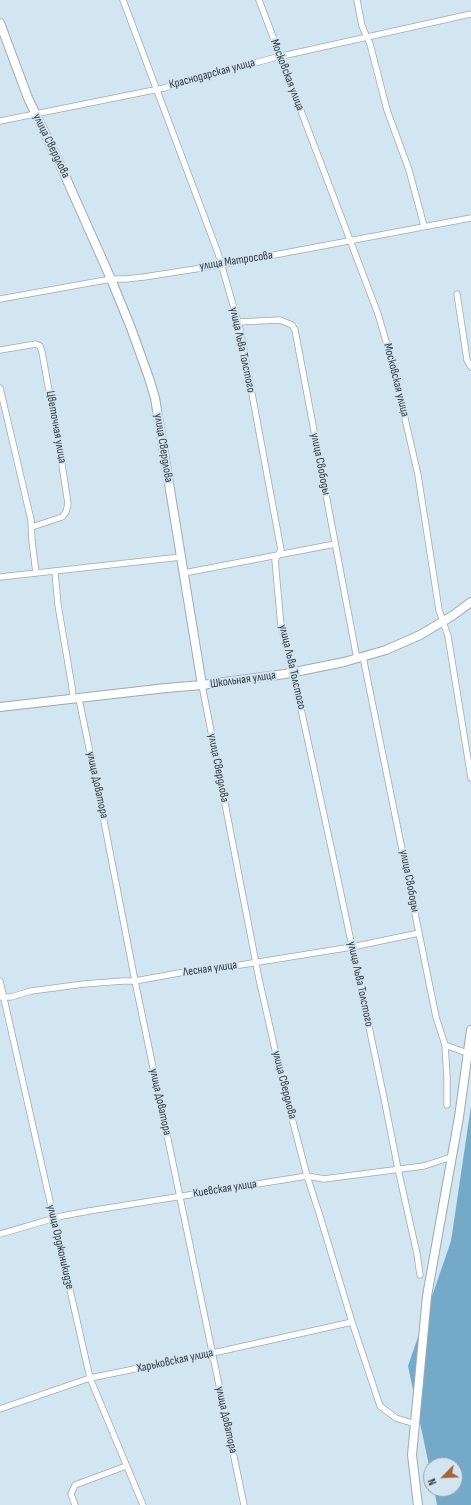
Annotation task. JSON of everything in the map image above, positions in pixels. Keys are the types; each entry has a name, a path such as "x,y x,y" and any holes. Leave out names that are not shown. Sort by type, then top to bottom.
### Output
{"street":[{"name":"улица Льва Толстого","path":"123,0 218,253 238,322 281,550 276,560 281,626 293,672 352,947 417,1254 420,1276"},
{"name":"Московская улица","path":"259,0 351,240 378,314 392,362 418,475 439,610 448,636 471,778"},
{"path":"357,0 362,26 367,37 387,110 409,170 424,226"},
{"name":"Краснодарская улица","path":"0,121 36,115 157,89 280,57 471,14"},
{"name":"улица Свердлова","path":"0,23 28,98 111,279 141,353 155,398 202,685 256,962 281,1076 307,1176 352,1322 380,1406 396,1418 415,1424"},
{"name":"улица Матросова","path":"0,299 111,279 144,277 221,265 471,218"},
{"path":"457,294 467,360 471,367"},
{"name":"улица Свободы","path":"238,322 280,320 289,323 294,328 297,338 335,544 436,1017 445,1045 447,1105"},
{"name":"Цветочная улица","path":"0,350 34,344 39,344 42,349 68,504 66,512 62,517 32,527"},
{"path":"0,388 32,527 36,574"},
{"path":"184,573 335,544"},
{"path":"0,577 181,557"},
{"name":"улица Доватора","path":"55,572 58,605 72,687 103,816 135,981 244,1505"},
{"name":"Школьная улица","path":"0,707 202,685 293,672 360,658 420,635 443,622 471,602"},
{"name":"Лесная улица","path":"2,997 11,997 31,991 84,984 123,980 135,981 352,947 419,933"},
{"name":"улица Орджоникидзе","path":"0,981 2,997 90,1378 143,1505"},
{"path":"418,1505 412,1455 427,1296 459,1117 471,1030"},
{"path":"445,1045 467,1052"},
{"name":"Киевская улица","path":"0,1234 89,1211 307,1176 324,1179 384,1172 424,1166 452,1157"},
{"name":"Харьковская улица","path":"0,1408 90,1378 352,1322"},
{"path":"75,1505 71,1494 75,1485 126,1466"}],"shaded area":[{"path":"471,1106 471,1505 437,1505 436,1497 463,1497 463,1457 427,1457 408,1366 451,1241"}]}
